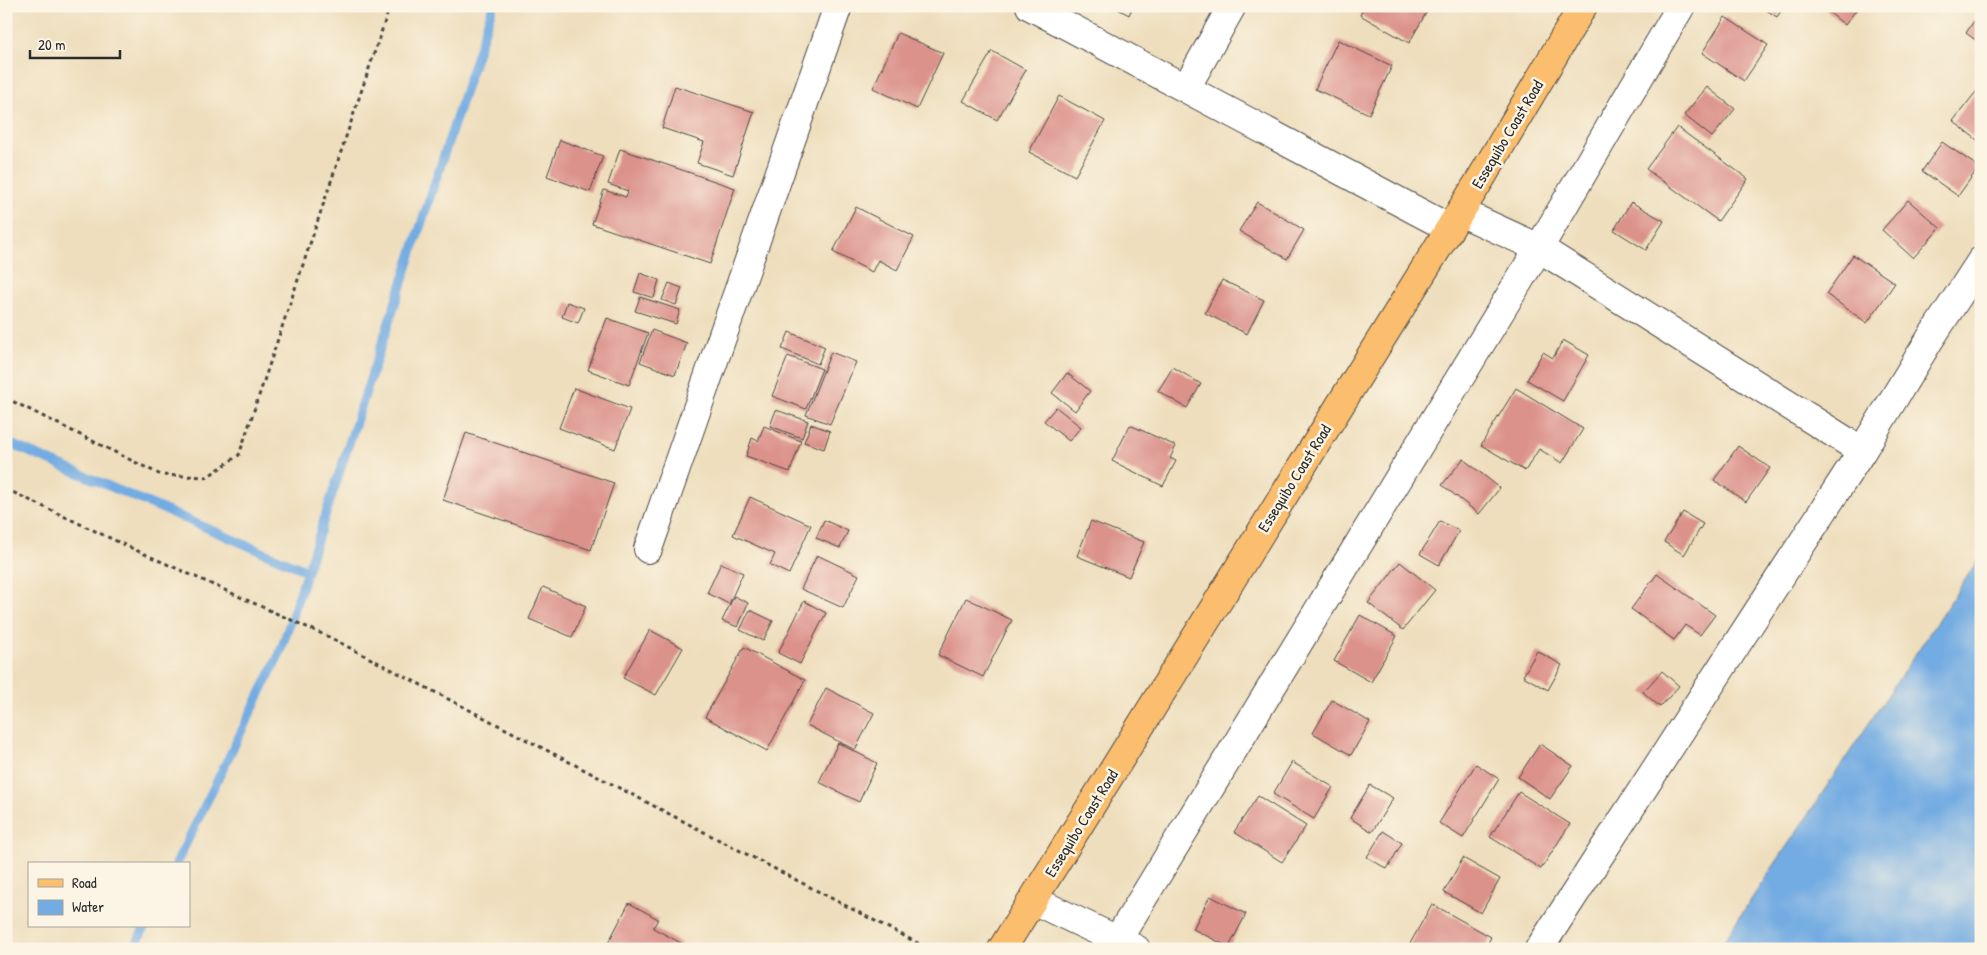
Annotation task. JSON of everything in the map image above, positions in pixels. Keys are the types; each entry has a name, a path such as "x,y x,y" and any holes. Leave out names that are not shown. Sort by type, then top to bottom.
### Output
{"main road":[{"name":"Essequibo Coast Road","path":"1002,949 1455,220 1583,6"}],"street":[{"path":"648,550 838,6"},
{"path":"1030,6 1186,88 1455,220 1539,248 1862,451"},
{"path":"1186,88 1232,6"},
{"path":"1034,900 1127,944 1680,6"},
{"path":"1539,949 1862,451 1930,339 1981,261"}],"path":[{"path":"6,398 161,476 207,477 238,455 390,6"},
{"path":"6,489 329,637 929,949"}],"water":[{"path":"1981,556 1981,949 1718,949"}],"building":[{"path":"1112,6 1133,6 1129,15"},
{"path":"1365,6 1430,6 1409,43 1360,15"},
{"path":"1760,6 1784,6 1777,17"},
{"path":"1821,6 1859,6 1845,25"},
{"path":"1725,17 1768,45 1744,81 1702,53"},
{"path":"1974,21 1981,25 1981,44 1966,33"},
{"path":"898,33 943,53 917,109 873,88"},
{"path":"1338,40 1392,66 1369,114 1315,89"},
{"path":"992,51 1026,70 997,120 963,101"},
{"path":"675,86 754,112 733,175 697,163 704,142 662,128"},
{"path":"1707,87 1735,109 1712,137 1684,115"},
{"path":"1979,88 1981,90 1981,143 1953,121"},
{"path":"1059,96 1105,121 1075,176 1029,152"},
{"path":"1677,127 1748,179 1718,221 1646,169"},
{"path":"560,140 603,156 590,192 547,176"},
{"path":"1942,142 1979,167 1958,196 1922,171"},
{"path":"620,149 735,188 710,264 592,224 604,190 626,197 628,191 608,184"},
{"path":"1908,200 1940,228 1913,258 1882,230"},
{"path":"1257,202 1304,230 1287,259 1239,231"},
{"path":"1631,202 1664,221 1646,250 1614,230"},
{"path":"856,207 914,237 897,270 878,260 872,272 833,252"},
{"path":"1853,255 1895,283 1867,323 1826,294"},
{"path":"640,273 659,280 654,298 634,292"},
{"path":"1222,280 1264,300 1247,334 1205,313"},
{"path":"669,283 682,288 676,305 662,300"},
{"path":"640,297 680,310 676,324 635,311"},
{"path":"567,302 584,308 578,323 562,317"},
{"path":"607,318 648,333 629,385 588,370"},
{"path":"652,330 687,343 675,375 640,362"},
{"path":"789,332 825,347 818,364 782,349"},
{"path":"1563,340 1589,355 1563,401 1527,380 1543,352 1553,358"},
{"path":"831,352 856,362 830,424 806,415"},
{"path":"788,356 822,369 806,409 772,396"},
{"path":"1173,367 1201,384 1187,408 1158,391"},
{"path":"1067,373 1090,391 1075,411 1052,393"},
{"path":"574,388 630,409 615,449 559,428"},
{"path":"1516,388 1583,429 1562,463 1539,449 1525,471 1481,445"},
{"path":"1056,407 1081,427 1069,441 1044,421"},
{"path":"776,410 808,421 802,438 770,426"},
{"path":"811,424 830,431 824,449 804,442"},
{"path":"1130,425 1176,446 1170,458 1176,461 1163,486 1112,461"},
{"path":"764,426 801,441 790,472 746,456 752,438 758,441"},
{"path":"466,433 614,483 591,550 443,500"},
{"path":"1738,446 1770,468 1746,502 1714,480"},
{"path":"1463,459 1500,488 1479,514 1442,485"},
{"path":"750,497 811,525 789,574 770,565 775,554 733,535"},
{"path":"1683,512 1703,524 1684,555 1664,542"},
{"path":"824,520 848,531 840,548 816,538"},
{"path":"1091,521 1144,542 1129,577 1077,556"},
{"path":"1440,521 1459,531 1439,565 1420,554"},
{"path":"817,555 859,575 843,608 801,589"},
{"path":"1400,562 1435,590 1403,630 1368,603"},
{"path":"721,563 743,573 729,604 707,593"},
{"path":"1657,574 1715,615 1700,635 1685,625 1674,640 1631,609"},
{"path":"543,587 586,606 572,637 529,619"},
{"path":"734,596 748,603 738,627 722,621"},
{"path":"966,598 1012,620 983,677 938,655"},
{"path":"804,601 826,613 800,664 778,653"},
{"path":"750,610 773,621 763,641 740,630"},
{"path":"1360,615 1397,636 1371,682 1334,661"},
{"path":"650,630 683,648 656,695 623,678"},
{"path":"744,647 805,680 767,751 705,717"},
{"path":"1537,651 1562,665 1548,690 1523,676"},
{"path":"1662,671 1679,686 1660,707 1643,692"},
{"path":"826,688 874,713 855,750 807,725"},
{"path":"1332,700 1370,722 1351,755 1313,733"},
{"path":"838,743 877,763 859,802 819,782"},
{"path":"1540,744 1573,766 1550,799 1518,777"},
{"path":"1292,762 1333,787 1314,819 1273,794"},
{"path":"1476,764 1499,779 1463,838 1439,823"},
{"path":"1370,785 1393,798 1372,832 1350,818"},
{"path":"1519,792 1570,824 1541,869 1490,837"},
{"path":"1258,796 1306,826 1282,862 1234,832"},
{"path":"1383,831 1402,843 1387,869 1367,857"},
{"path":"1463,858 1500,879 1481,913 1444,892"},
{"path":"1210,896 1246,914 1229,947 1193,929"},
{"path":"629,903 658,919 653,928 681,943 678,949 605,949"},
{"path":"1432,904 1491,937 1485,949 1407,949"}],"waterway":[{"path":"177,862 280,653 493,6"},
{"path":"6,442 307,571"},
{"path":"134,949 144,928"}]}
